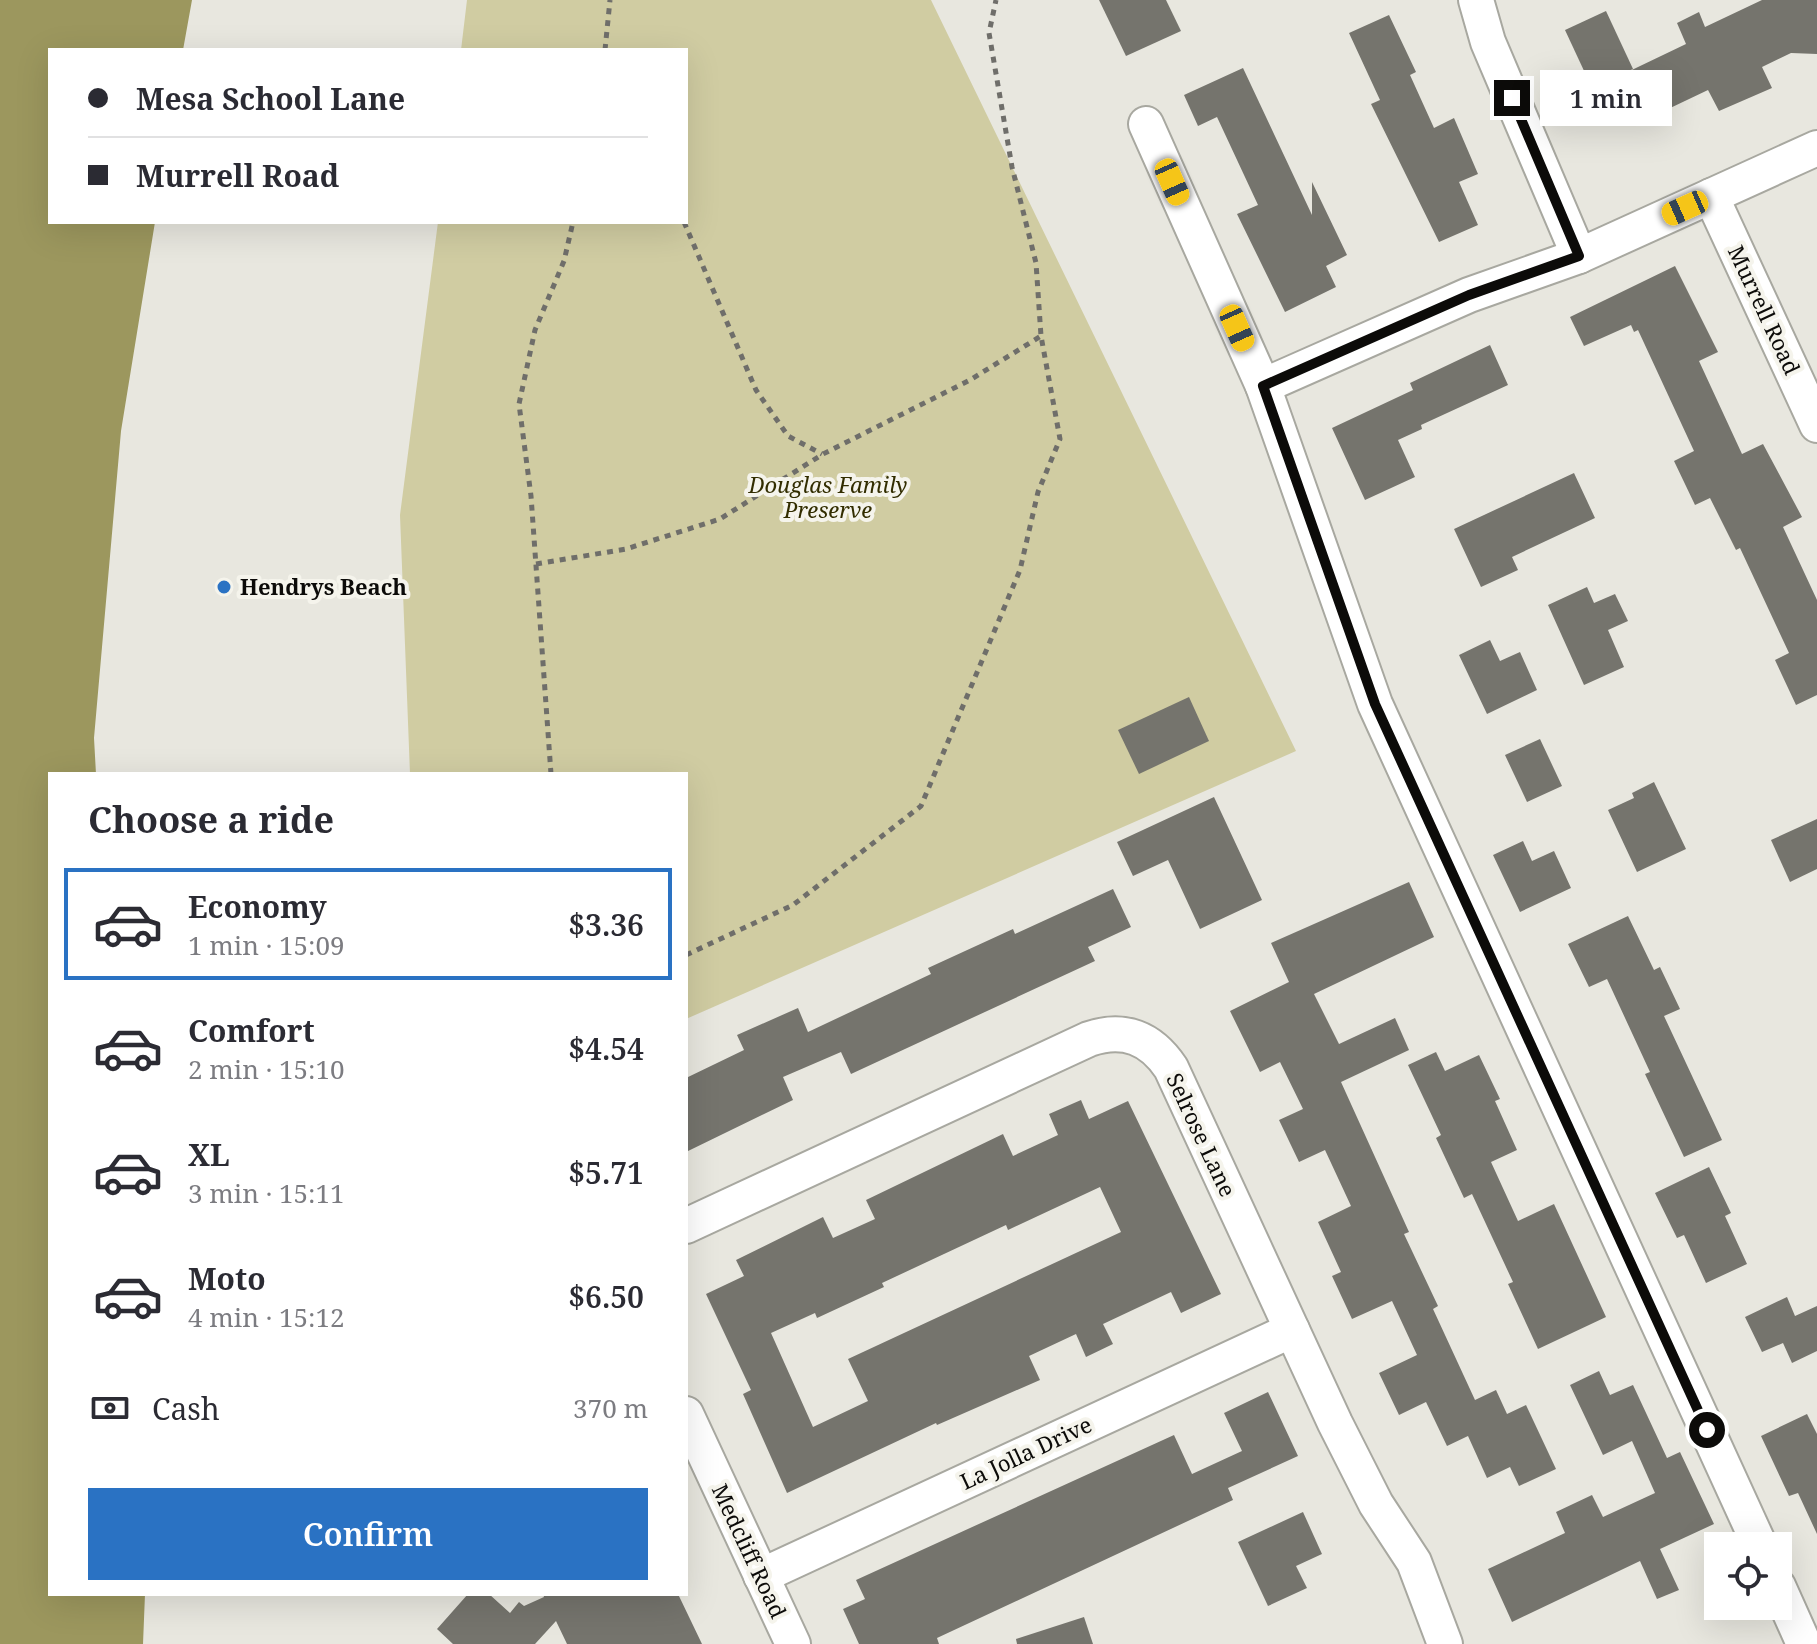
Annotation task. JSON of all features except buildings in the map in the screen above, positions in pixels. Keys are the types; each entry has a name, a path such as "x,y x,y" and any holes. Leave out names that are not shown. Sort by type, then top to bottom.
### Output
{"street":[{"path":"1476,0 1488,42 1579,256"},
{"path":"1146,124 1263,386 1375,704 1754,1532"},
{"path":"1263,386 1469,295 1579,256 1817,148"},
{"name":"Murrell Road","path":"1711,196 1817,425"},
{"name":"Selrose Lane","path":"688,1225 1089,1039 1121,1033 1150,1044 1171,1068 1376,1504 1414,1562 1445,1644"},
{"name":"La Jolla Drive","path":"761,1576 1292,1330"},
{"name":"Medcliff Road","path":"688,1418 793,1644"},
{"path":"1792,1617 1804,1644"}],"path":[{"path":"606,48 610,0"},
{"path":"688,954 793,905 921,806 1020,570 1038,492 1060,439 1041,336 1036,263 1012,167 989,33 996,0"},
{"path":"551,772 536,564 519,404 535,330 564,261 573,224"},
{"path":"685,224 756,390 788,436 823,454"},
{"path":"536,564 626,549 720,519 823,454 970,380 1041,336"}],"green space":[{"name":"Douglas Family Preserve","path":"467,0 931,0 1296,751 688,1018 688,772 410,772 400,515 438,224 688,224 688,48 461,48"}],"shaded area":[{"path":"0,0 192,0 183,48 48,48 48,224 155,224 121,431 94,738 96,772 48,772 48,1596 145,1596 143,1644 0,1644"}],"place":[{"name":"Hendrys Beach","path":"224,587"}],"route":[{"path":"1512,98 1579,256 1469,295 1263,386 1375,704 1707,1430"}]}
